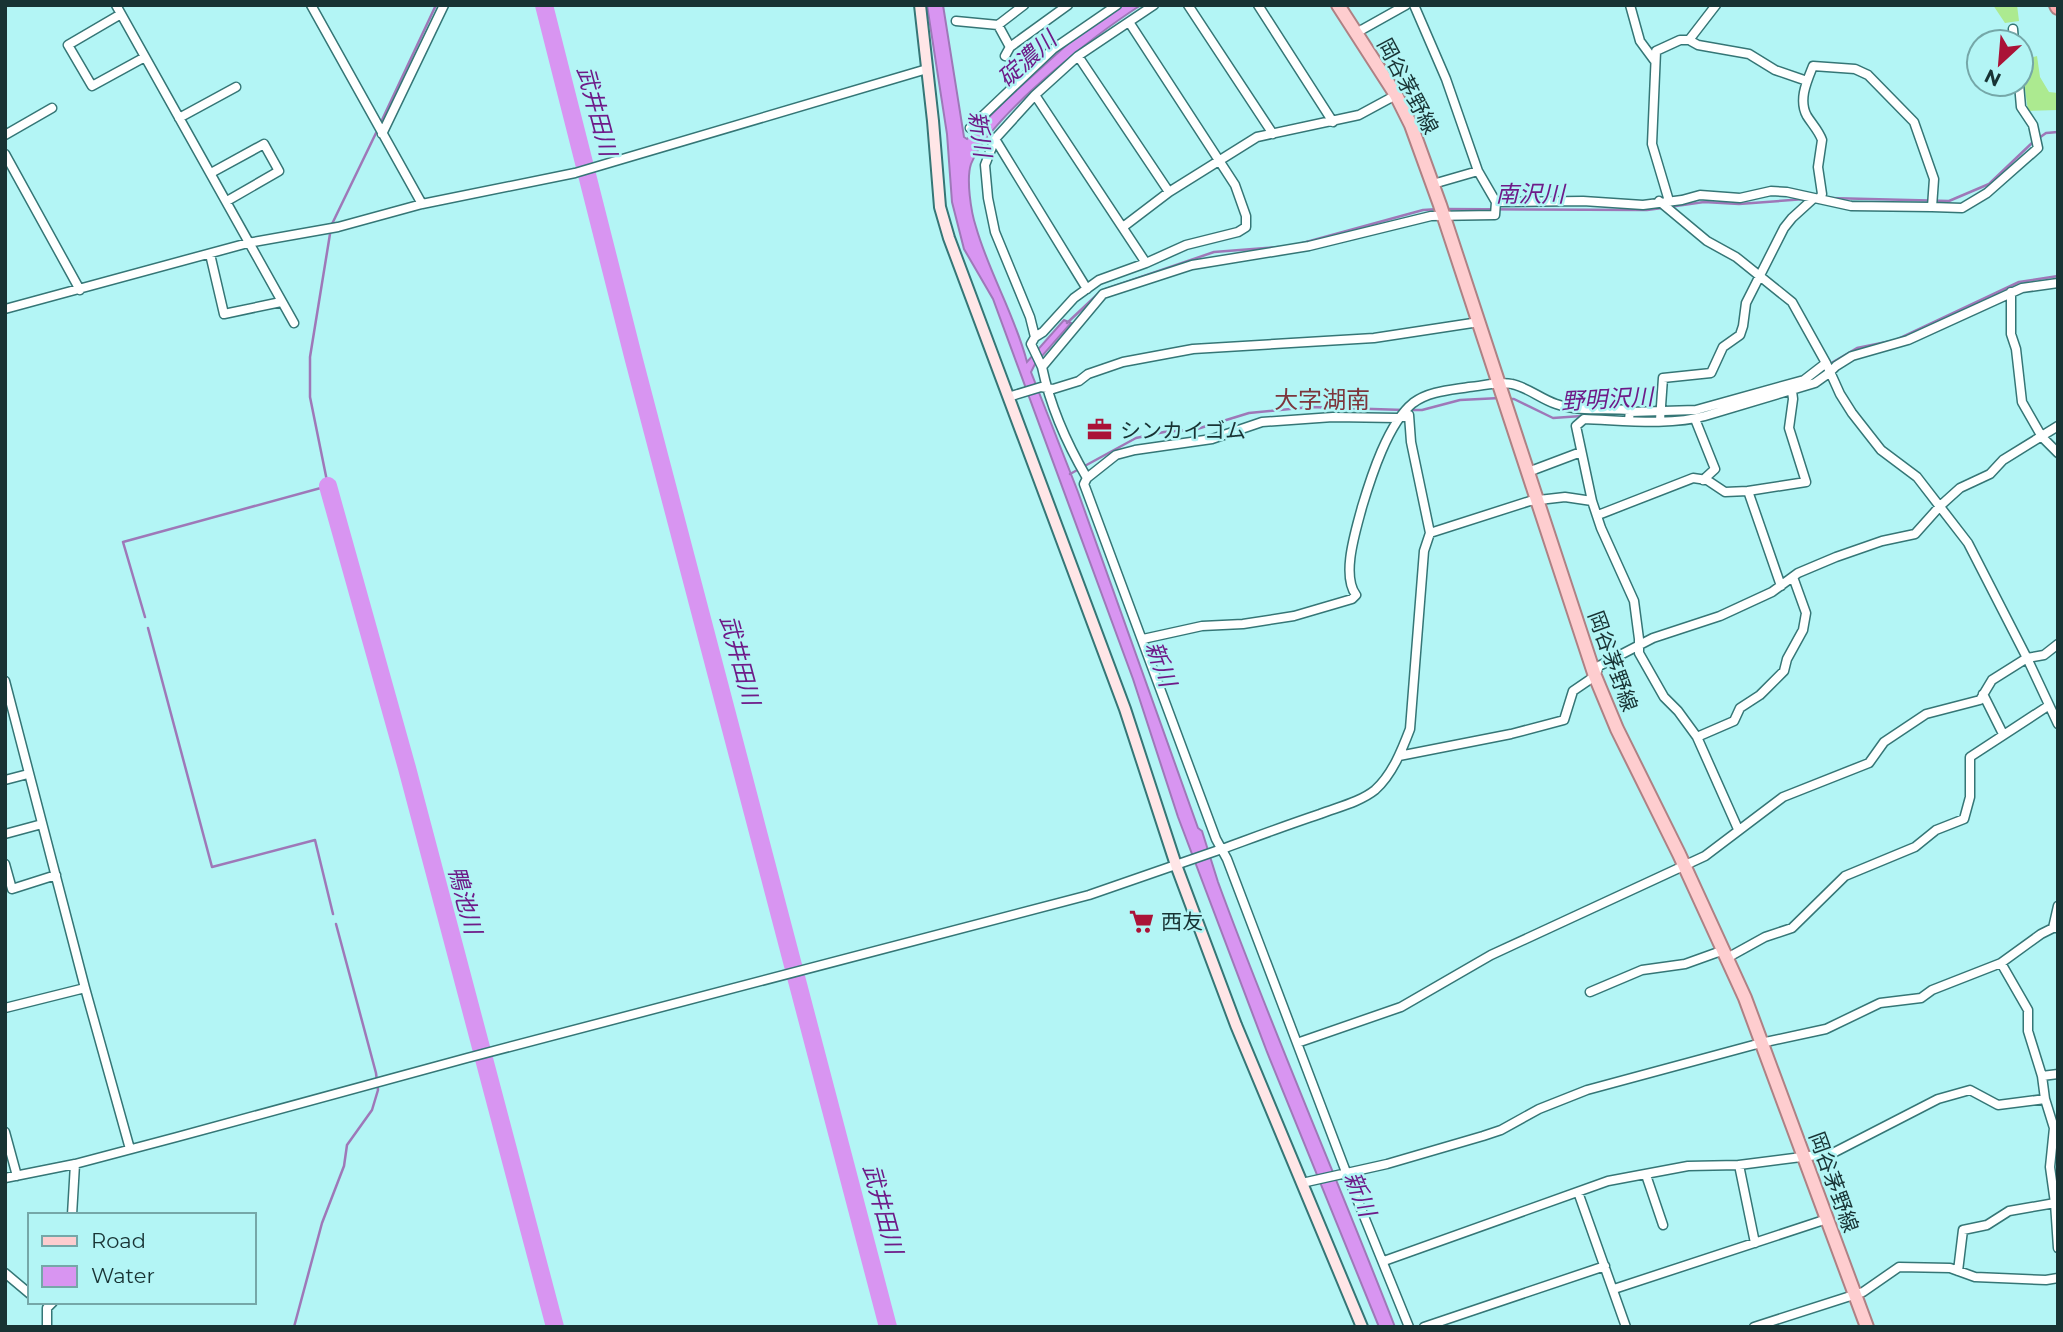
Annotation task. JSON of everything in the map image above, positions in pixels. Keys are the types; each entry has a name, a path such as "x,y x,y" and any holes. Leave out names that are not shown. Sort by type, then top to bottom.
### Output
{"main road":[{"name":"岡谷茅野線","path":"1338,5 1396,94 1411,125 1433,184 1595,676 1617,729 1726,954 1867,1327"}],"street":[{"path":"311,5 422,204"},
{"path":"382,134 444,5"},
{"path":"920,5 940,207 1013,396 1181,863 1236,1026 1307,1181 1362,1327"},
{"path":"956,20 998,24 1024,5"},
{"path":"998,24 1008,52 1068,5"},
{"path":"970,128 1054,49 1117,5"},
{"path":"1035,337 1030,317 995,232 985,164 995,139 1035,95 1078,56 1154,5"},
{"path":"1188,5 1273,134"},
{"path":"1258,5 1333,122"},
{"path":"1356,33 1406,5"},
{"path":"1042,367 1103,295 1192,265 1309,246 1431,216 1495,215 1496,202 1478,171 1446,79 1414,5"},
{"path":"1630,5 1640,41 1654,60"},
{"path":"1689,40 1716,5"},
{"path":"145,57 92,86 68,45 118,9 227,201 293,323"},
{"path":"1087,478 1076,462 1044,387 1042,367 1031,344 1035,337 1044,332 1073,298 1099,281 1146,264 1186,245 1238,232 1246,226 1246,216 1235,185 1129,22"},
{"path":"1807,81 1775,70 1749,54 1698,45 1689,40 1680,40 1656,51 1652,144 1664,201 1707,241 1736,257 1792,302 1852,413 1881,450 1916,477 1978,560 2058,724"},
{"path":"1078,56 1169,192"},
{"path":"1660,420 1663,378 1711,373 1723,347 1740,335 1746,303 1784,228 1792,218 1822,194 1818,167 1822,140 1803,105 1813,66 1855,69 1868,75 1914,122 1934,179 1932,207"},
{"path":"5,309 248,243 338,227 422,204 587,170 927,69"},
{"path":"179,118 236,87"},
{"path":"1124,227 1169,192 1257,137 1359,115 1396,94"},
{"path":"1035,95 1146,264"},
{"path":"1496,202 1583,201 1643,205 1700,195 1740,198 1771,191 1787,191 1851,206 1962,208 1987,193 2038,148 2033,125 2021,107 2020,98"},
{"path":"5,135 52,108"},
{"path":"995,139 1087,289"},
{"path":"211,173 264,144 279,171 227,201"},
{"path":"5,154 80,290"},
{"path":"1433,184 1478,171"},
{"path":"210,254 224,314 281,302"},
{"path":"1629,416 1660,420 1695,419 1791,391 1815,383 1852,356 1908,340 2011,292 2021,288 2058,284"},
{"path":"2011,292 2011,334 2016,349 2022,402 2042,437 2058,453"},
{"path":"1013,396 1044,387 1053,389 1079,382 1088,374 1123,362 1193,349 1374,338 1479,323"},
{"path":"1738,829 1697,737 1664,697 1639,653 1634,601 1601,528 1592,501 1576,426 1584,419 1629,416 1660,409 1696,410 1804,380 1826,363"},
{"path":"1143,639 1202,626 1243,624 1294,616 1352,599 1356,595 1352,590 1349,570 1354,537 1373,470 1398,418 1415,402 1441,391 1500,388 1513,384 1556,405 1630,410 1629,416"},
{"path":"1598,515 1693,478 1703,480 1725,492 1806,482 1789,428 1793,399 1791,391"},
{"path":"5,1178 75,1164 470,1057 1089,895 1219,850 1360,799 1383,781 1399,756 1410,729 1424,551 1430,533 1411,442 1409,415 1398,418 1333,417 1262,422 1212,439 1116,454 1087,478 1084,484 1219,850 1297,1043 1344,1172 1384,1261 1409,1327"},
{"path":"1695,419 1715,469 1703,480"},
{"path":"1399,756 1538,729 1564,720 1573,691 1595,676 1599,666 1653,638 1720,616 1781,586 1798,573 1860,548 1915,534 1960,488 1990,474 2003,460 2058,426"},
{"path":"1528,472 1581,452"},
{"path":"1748,491 1781,586"},
{"path":"1430,533 1520,504 1565,497 1592,501"},
{"path":"1697,737 1734,721 1740,708 1760,695 1784,671 1787,659 1803,629 1806,613 1793,577"},
{"path":"1297,1043 1401,1007 1491,955 1705,856 1783,797 1869,763 1884,742 1926,714 1980,700 1992,680 2027,658 2044,655 2058,644"},
{"path":"5,681 130,1149"},
{"path":"1983,694 2003,734"},
{"path":"1590,992 1642,970 1685,964 1726,954 1792,928 1845,876 1915,847 1936,830 1964,819 1970,797 1970,757 2048,706"},
{"path":"5,780 28,774"},
{"path":"5,834 42,824"},
{"path":"5,864 12,889 56,875"},
{"path":"1307,1181 1387,1164 1501,1130 1539,1109 1587,1090 1761,1043 1826,1029 1880,1003 1921,998 1932,990 2001,963 2041,934 2056,928 2058,906"},
{"path":"2001,963 2028,1010 2028,1031 2054,1128 2056,1138 2050,1167 2058,1248"},
{"path":"5,1008 85,988"},
{"path":"2042,1076 2058,1074"},
{"path":"1384,1261 1608,1181 1688,1166 1739,1165 1833,1153 1938,1100 1970,1090 1998,1105 2045,1099"},
{"path":"5,1132 17,1176"},
{"path":"72,1213 75,1164"},
{"path":"1739,1165 1755,1243"},
{"path":"1646,1175 1663,1225"},
{"path":"1577,1192 1626,1327"},
{"path":"1958,1271 1963,1230 1987,1225 2008,1211 2055,1203"},
{"path":"1614,1289 1827,1219"},
{"path":"1424,1327 1605,1266"},
{"path":"1754,1327 1863,1292 1899,1267 1931,1267 1975,1277 2046,1280 2058,1278"},
{"path":"5,1273 28,1292"},
{"path":"47,1304 47,1327"}],"green space":[{"path":"1993,5 2017,5 2019,21 2005,23"},
{"path":"2035,57 2040,77 2049,92 2058,93 2058,110 2028,111 2026,98 2035,98"}],"water":[{"name":"新川","path":"927,5 943,5 964,137 967,139 1071,41 1121,5 1141,5 1072,55 999,123 971,164 969,187 972,213 981,244 1016,328 1027,362 1064,320 1071,323 1031,372 1078,492 1239,938 1395,1327 1379,1327 1267,1052 1178,817 1133,679 993,299 964,249 952,202 947,134"}],"waterway":[{"path":"382,120 436,5"},
{"name":"武井田川","path":"544,5 634,360 888,1327"},
{"name":"南沢川","path":"2039,138 2046,133 2058,132"},
{"path":"332,224 376,133"},
{"name":"南沢川","path":"1829,198 1949,201 1989,184 2033,142"},
{"name":"南沢川","path":"1669,207 1704,202 1739,204 1805,199"},
{"name":"南沢川","path":"1445,209 1662,208"},
{"name":"南沢川","path":"1299,244 1423,210 1439,209"},
{"path":"145,617 123,542 328,486 310,397 310,357 330,234"},
{"name":"南沢川","path":"1106,289 1214,252 1279,247"},
{"name":"野明沢川","path":"1828,365 1857,348 1896,340 2019,282 2058,276"},
{"name":"南沢川","path":"1067,323 1100,292"},
{"name":"野明沢川","path":"1411,410 1422,410 1460,400 1500,398"},
{"name":"野明沢川","path":"1507,399 1514,399 1553,418 1625,413"},
{"name":"野明沢川","path":"1070,474 1136,438 1197,429 1249,413 1310,407 1404,410"},
{"name":"鴨池川","path":"328,486 407,768 555,1327"},
{"path":"148,628 212,867 315,840 333,914"},
{"path":"294,1327 322,1223 344,1166 347,1145 372,1110 378,1090 376,1073 336,924"}],"place":[{"name":"シンカイゴム","path":"1100,430"},
{"name":"西友","path":"1141,921"}],"district":[{"name":"大字湖南","path":"1322,399"}],"water label":[{"name":"碇濃川","path":"1027,59"}]}
